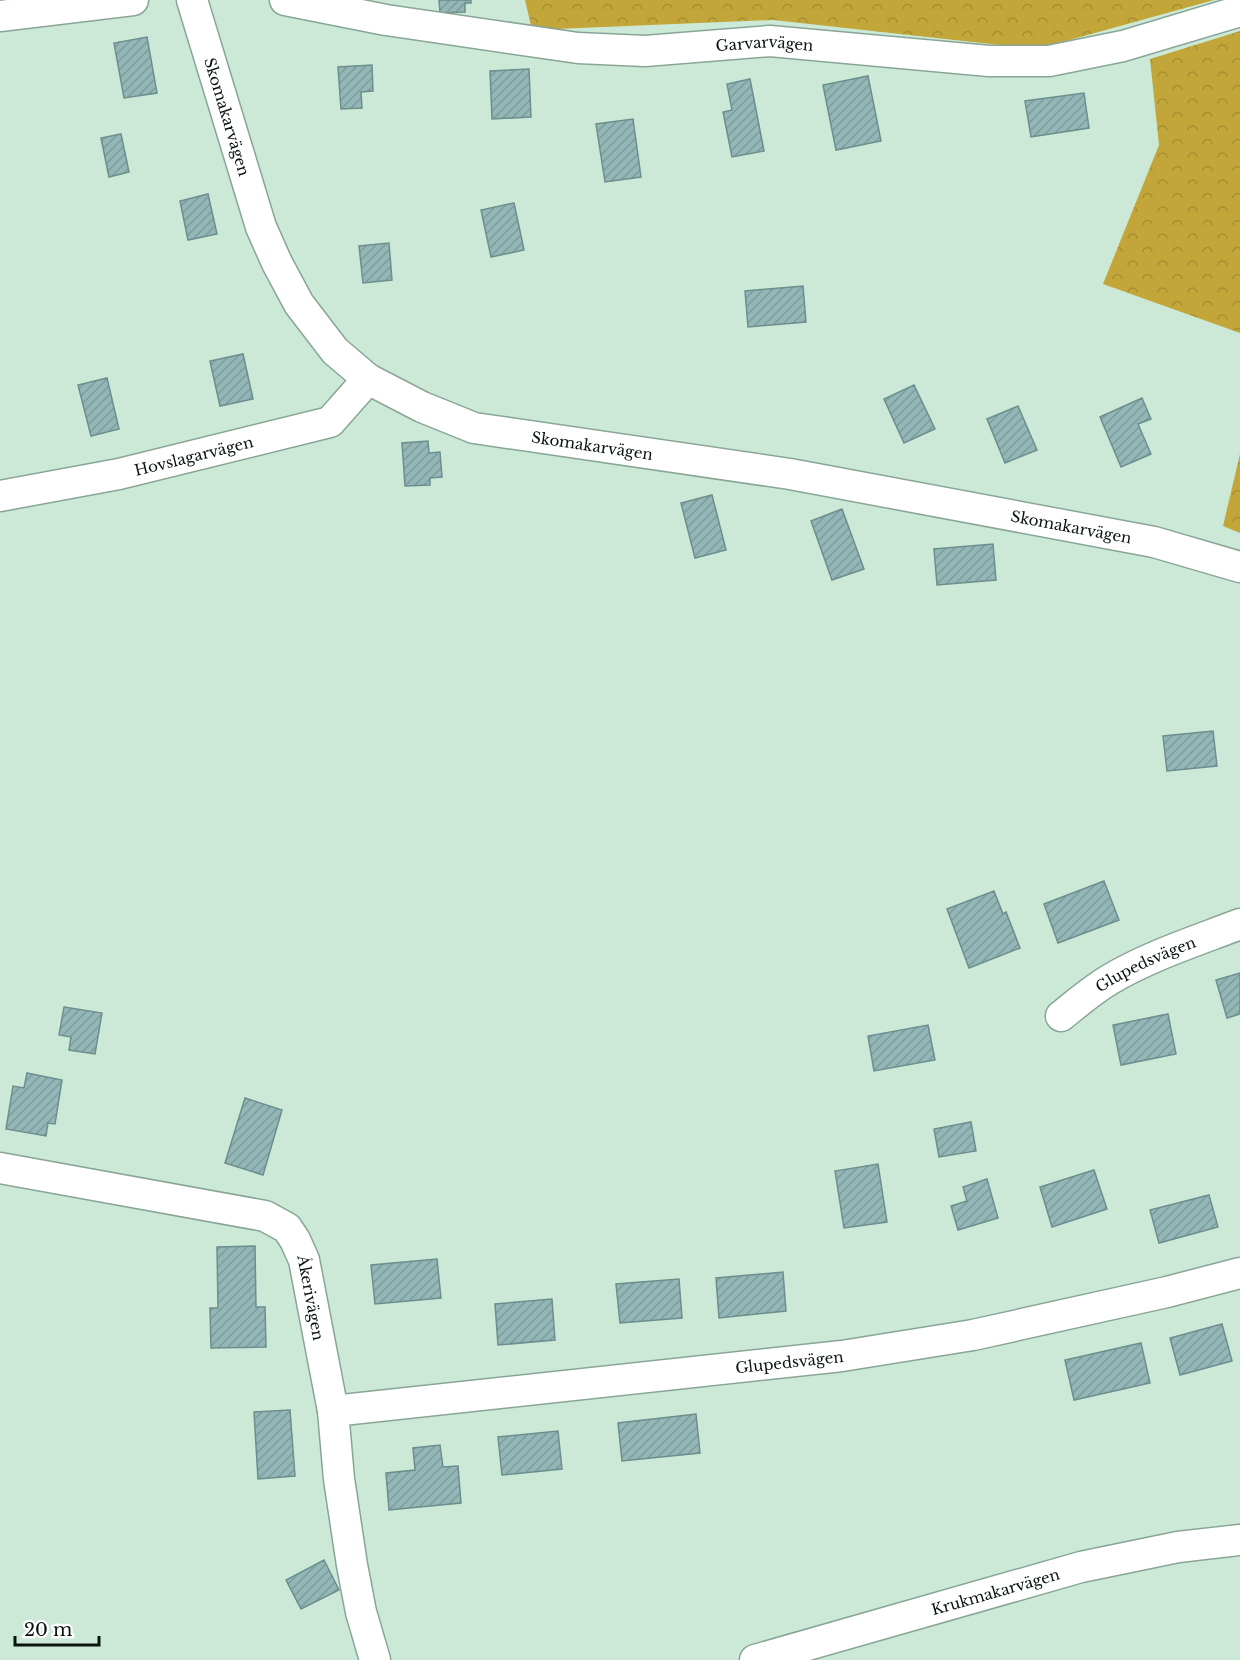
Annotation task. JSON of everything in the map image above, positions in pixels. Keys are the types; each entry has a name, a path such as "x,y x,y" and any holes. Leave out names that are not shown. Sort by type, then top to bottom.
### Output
{"street":[{"path":"0,16 133,0"},
{"name":"Skomakarvägen","path":"192,0 261,227 277,262 299,304 335,351 368,379 422,407 474,428 802,476 1154,542 1240,567"},
{"name":"Garvarvägen","path":"285,0 386,20 578,48 645,51 771,40 989,61 1049,61 1102,51 1240,11"},
{"name":"Hovslagarvägen","path":"2,487 119,474 330,422 368,379"},
{"name":"Glupedsvägen","path":"1061,1016 1110,980 1160,956 1240,924"},
{"name":"Åkerivägen","path":"0,1168 265,1216 287,1228 304,1260 333,1411 339,1479 352,1565 361,1612 375,1660"},
{"name":"Glupedsvägen","path":"333,1411 842,1356 973,1335 1167,1292 1240,1273"},
{"name":"Krukmakarvägen","path":"755,1660 1081,1567 1178,1547 1240,1540"}],"green space":[{"path":"525,0 1214,0 1037,49 773,20 532,30"},
{"path":"1240,31 1240,333 1103,284 1159,145 1150,59"},
{"path":"1240,454 1240,533 1223,526"}],"building":[{"path":"439,0 471,0 471,3 465,3 465,12 440,13"},
{"path":"147,37 157,93 124,98 114,43"},
{"path":"372,65 373,91 361,92 362,108 341,109 338,67"},
{"path":"529,69 531,117 492,119 490,71"},
{"path":"868,76 881,141 836,150 823,85"},
{"path":"750,79 764,151 732,157 723,112 732,110 727,84"},
{"path":"1084,93 1089,128 1031,137 1025,101"},
{"path":"633,119 641,177 605,182 596,124"},
{"path":"121,134 129,172 109,177 101,138"},
{"path":"208,194 217,234 188,240 180,201"},
{"path":"514,203 524,250 491,257 481,210"},
{"path":"389,243 392,280 363,283 359,246"},
{"path":"803,286 806,322 748,327 745,291"},
{"path":"243,354 253,399 220,406 210,361"},
{"path":"107,378 119,429 91,436 78,385"},
{"path":"914,385 935,429 904,443 884,399"},
{"path":"1142,398 1151,419 1138,424 1151,454 1121,467 1100,417"},
{"path":"1018,406 1037,450 1005,463 987,419"},
{"path":"428,441 429,453 440,452 442,477 430,478 430,485 405,486 402,443"},
{"path":"712,495 726,550 695,558 681,503"},
{"path":"842,509 864,569 832,580 811,521"},
{"path":"993,544 996,580 937,585 934,549"},
{"path":"1213,731 1217,766 1167,771 1163,736"},
{"path":"1104,881 1119,920 1058,943 1044,904"},
{"path":"994,891 1003,914 1006,912 1020,948 969,968 947,909"},
{"path":"1240,973 1240,1014 1227,1018 1216,980"},
{"path":"64,1007 102,1013 95,1054 69,1050 71,1037 59,1035"},
{"path":"1168,1014 1176,1054 1121,1065 1113,1025"},
{"path":"928,1025 935,1060 874,1071 868,1036"},
{"path":"27,1073 62,1080 55,1124 48,1123 46,1136 6,1129 13,1086 24,1088"},
{"path":"245,1098 282,1110 263,1175 225,1163"},
{"path":"971,1122 976,1151 939,1157 934,1129"},
{"path":"878,1164 887,1222 844,1228 835,1171"},
{"path":"1094,1170 1107,1209 1052,1227 1040,1187"},
{"path":"987,1179 998,1218 958,1230 951,1206 967,1201 963,1187"},
{"path":"1209,1195 1218,1227 1159,1243 1150,1210"},
{"path":"255,1246 256,1307 265,1307 266,1347 211,1348 210,1308 218,1308 217,1247"},
{"path":"437,1259 441,1298 375,1304 371,1265"},
{"path":"783,1272 786,1311 719,1318 716,1278"},
{"path":"679,1279 682,1318 620,1323 616,1284"},
{"path":"552,1299 555,1340 498,1345 495,1304"},
{"path":"1222,1324 1232,1361 1180,1375 1170,1338"},
{"path":"1141,1343 1150,1383 1074,1400 1065,1360"},
{"path":"290,1410 295,1476 258,1479 254,1412"},
{"path":"696,1414 700,1453 622,1461 618,1423"},
{"path":"558,1431 562,1469 502,1475 498,1437"},
{"path":"440,1445 443,1467 458,1466 461,1503 389,1510 386,1473 415,1470 413,1448"},
{"path":"324,1560 339,1590 301,1609 286,1580"}]}
